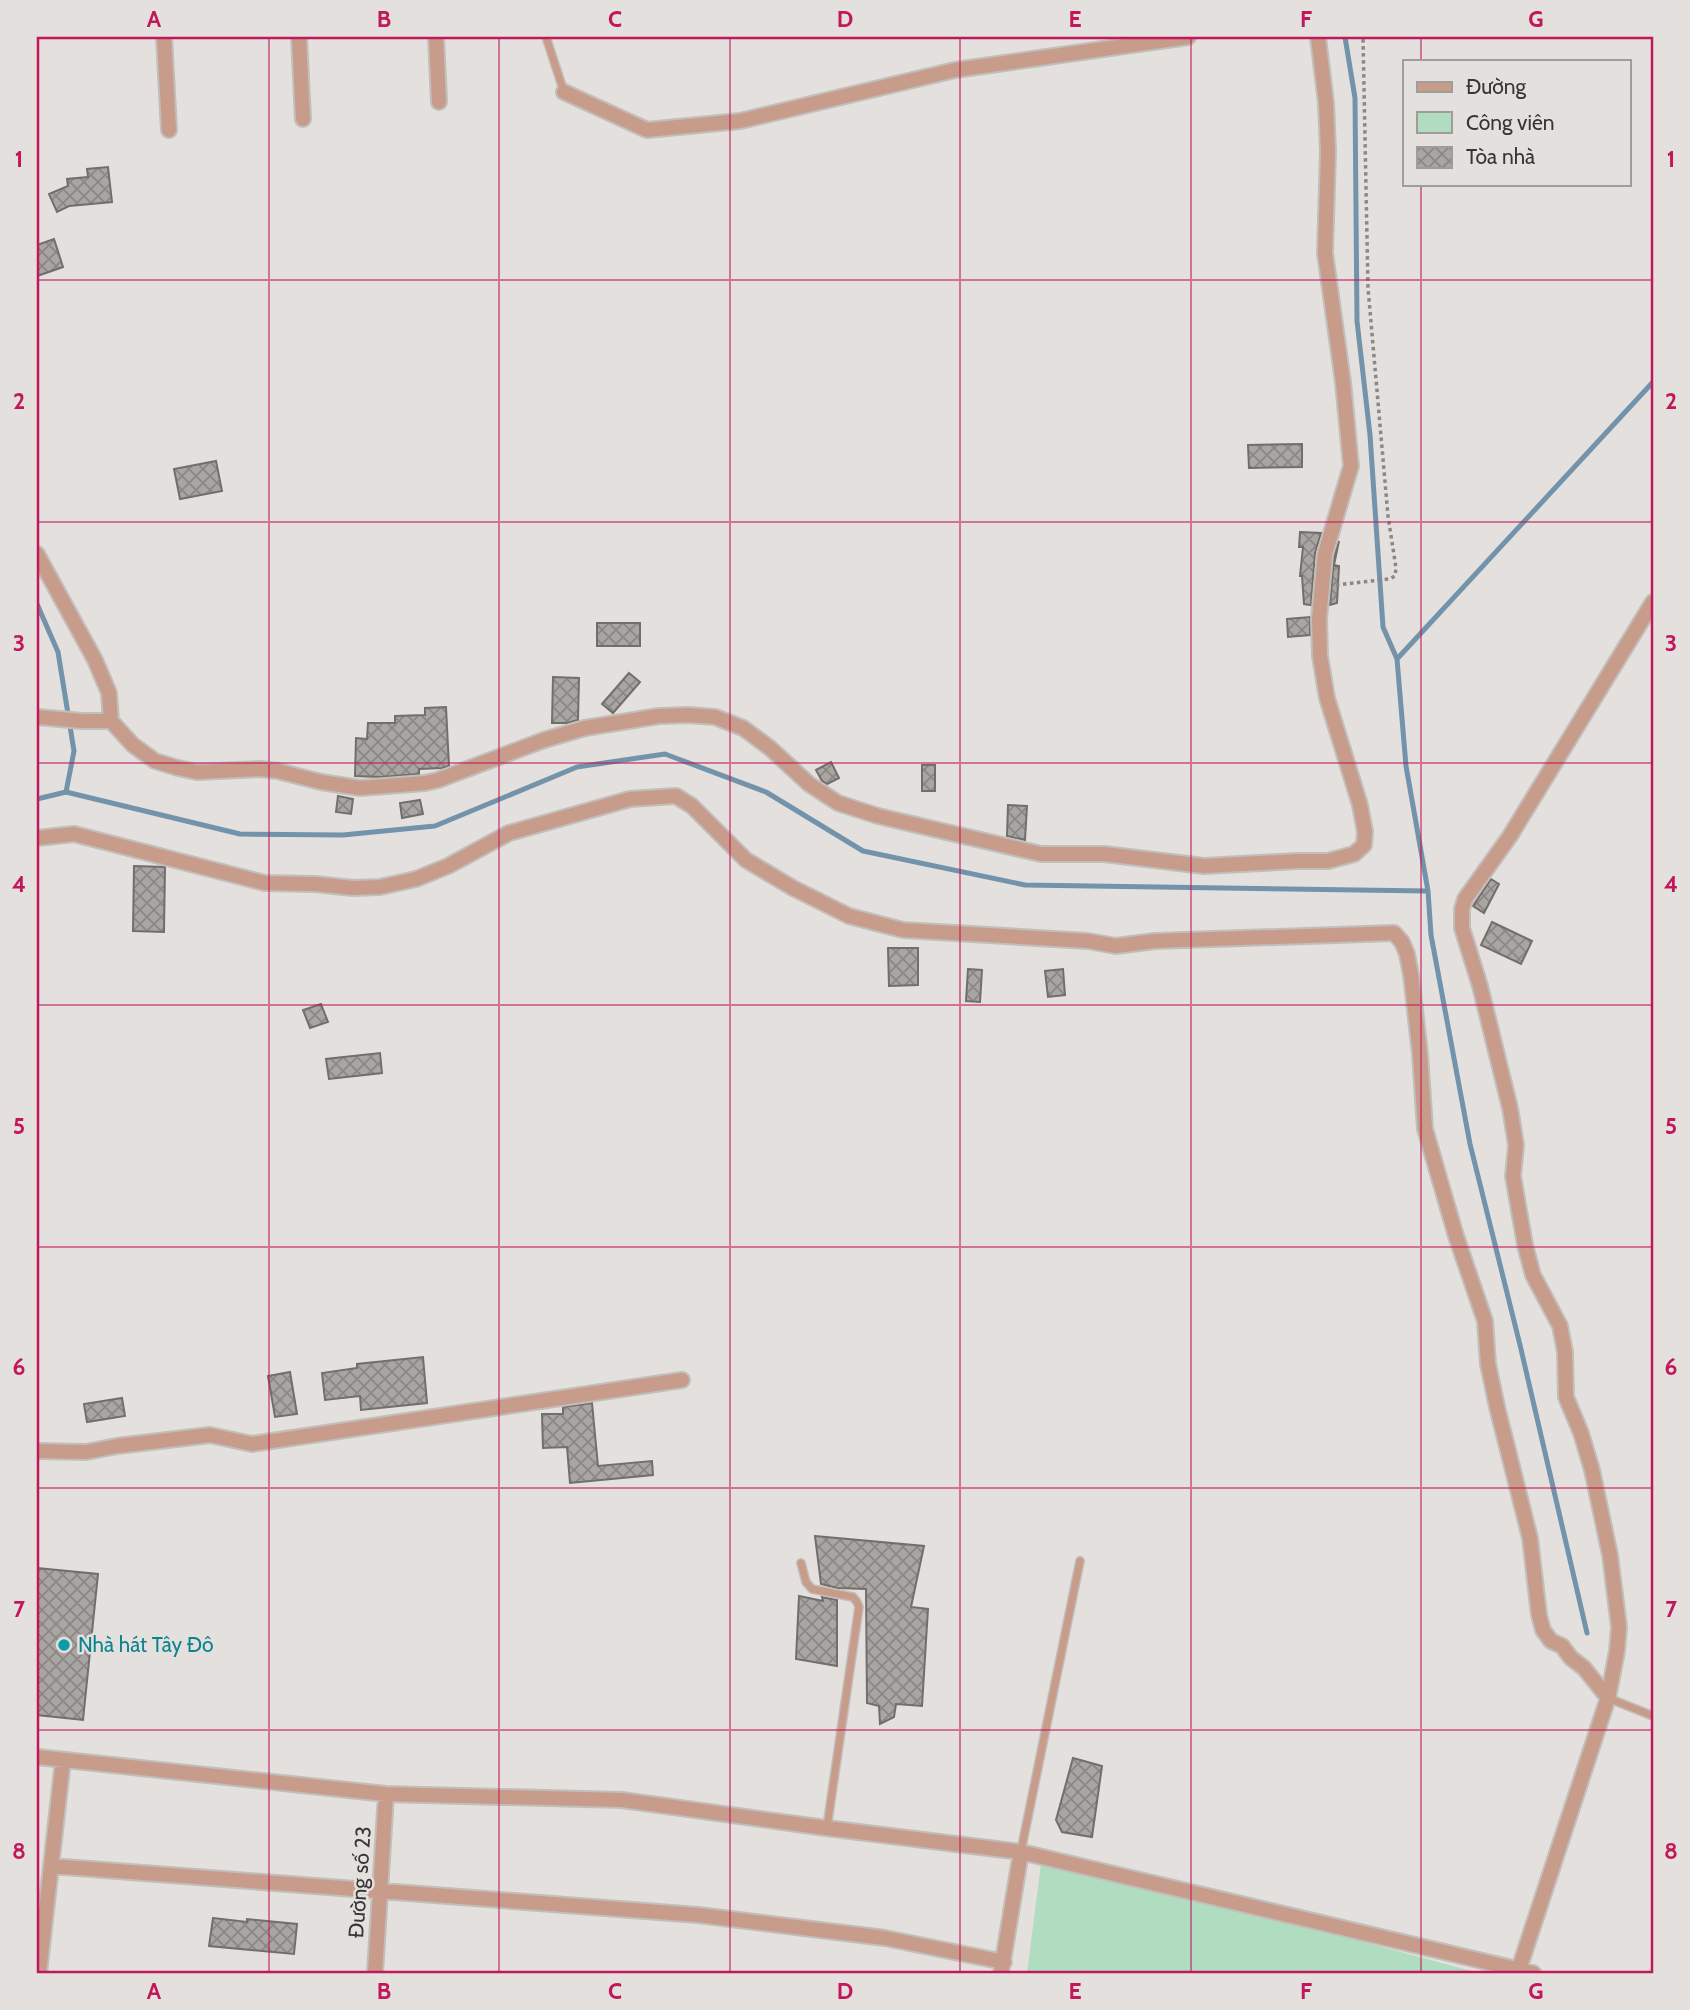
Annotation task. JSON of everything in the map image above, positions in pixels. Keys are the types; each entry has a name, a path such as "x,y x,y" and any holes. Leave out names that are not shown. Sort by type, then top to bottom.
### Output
{"street":[{"path":"164,37 169,130"},
{"path":"299,37 303,120"},
{"path":"436,37 439,102"},
{"path":"564,92 647,130 740,121 955,70 1188,37"},
{"path":"37,554 95,660 109,692 111,721 133,745 155,761 178,768 197,772 260,769 278,771 360,789 425,783 544,740 597,726 659,716 689,715 715,717 744,728 771,748 810,784 838,803 878,816 1041,854 1104,854 1204,866 1328,861 1354,854 1364,845 1365,832 1360,805 1327,698 1320,656 1325,554 1351,466 1343,382 1325,253 1328,151 1326,103 1318,37"},
{"path":"37,1757 386,1794 622,1800 1021,1852 1526,1971 1608,1698 1619,1626 1610,1555 1592,1470 1566,1397 1565,1352 1560,1325 1533,1276 1525,1245 1513,1176 1516,1145 1510,1108 1461,918 1465,899 1510,836 1653,602"},
{"path":"37,717 111,721"},
{"path":"37,838 74,834 265,883 380,887 416,880 509,833 630,799 676,796 692,806 746,860 793,888 849,916 903,930 1077,940 1116,946 1155,941 1394,933 1407,954 1420,1055 1425,1129 1456,1236 1485,1321 1488,1364 1530,1538 1543,1630 1551,1641 1562,1646 1571,1658 1584,1668 1608,1698"},
{"path":"37,1451 86,1452 210,1435 252,1444 682,1380"},
{"path":"39,1973 63,1760"},
{"name":"Đường số 23","path":"375,1973 386,1794"},
{"path":"51,1866 698,1915 885,1938 1002,1968 1021,1852"}],"lane":[{"path":"546,37 564,92"},
{"path":"1021,1852 1080,1561"},
{"path":"801,1563 806,1582 812,1589 853,1597 859,1607 827,1828"},
{"path":"1608,1698 1653,1716"}],"path":[{"path":"1323,587 1388,579 1395,576 1396,568 1382,459 1368,288 1363,37"}],"green space":[{"path":"1041,1864 1360,1941 1479,1973 1027,1973"}],"building":[{"path":"108,167 112,202 69,206 57,212 49,194 68,186 67,179 88,177 87,169"},
{"path":"54,239 63,267 37,276 37,245"},
{"path":"1302,444 1302,467 1249,468 1248,445"},
{"path":"216,461 222,491 180,499 174,469"},
{"path":"1300,532 1321,533 1315,553 1311,605 1304,604 1300,576 1303,547 1299,547"},
{"path":"1339,541 1334,565 1339,566 1337,603 1330,605 1334,556"},
{"path":"1310,617 1310,635 1288,637 1287,619"},
{"path":"597,623 640,623 640,646 597,646"},
{"path":"629,673 640,682 613,713 602,704"},
{"path":"553,677 579,678 578,720 552,723"},
{"path":"446,707 449,766 419,769 419,774 355,776 356,738 367,739 368,723 395,723 395,716 425,715 425,708"},
{"path":"831,762 839,778 827,784 816,770"},
{"path":"922,765 935,765 935,791 922,791"},
{"path":"338,796 353,799 351,814 336,812"},
{"path":"420,800 423,814 402,818 400,803"},
{"path":"1008,805 1027,806 1025,840 1007,836"},
{"path":"134,866 165,867 164,932 133,931"},
{"path":"1491,879 1499,884 1484,913 1473,906"},
{"path":"1492,922 1532,941 1521,964 1481,945"},
{"path":"888,948 918,948 918,985 889,986"},
{"path":"968,969 982,970 980,1002 966,1001"},
{"path":"1063,969 1065,995 1048,997 1045,971"},
{"path":"321,1004 328,1022 310,1028 303,1010"},
{"path":"380,1053 382,1073 329,1079 326,1059"},
{"path":"423,1357 427,1403 361,1410 360,1396 325,1400 322,1373 357,1368 357,1364"},
{"path":"290,1372 297,1414 275,1417 268,1376"},
{"path":"122,1398 125,1416 87,1422 84,1404"},
{"path":"592,1403 598,1466 652,1461 653,1475 570,1483 567,1447 543,1448 542,1414 563,1414 563,1407"},
{"path":"815,1536 924,1546 911,1607 928,1609 922,1706 896,1704 894,1717 880,1724 879,1706 867,1703 866,1589 837,1588 821,1584"},
{"name":"Nhà hát Tây Đô","path":"37,1568 98,1574 83,1720 37,1715"},
{"path":"799,1596 823,1601 822,1597 837,1600 837,1666 796,1659"},
{"path":"1073,1758 1102,1766 1092,1837 1062,1832 1056,1820"},
{"path":"213,1918 297,1924 294,1954 209,1946"}],"waterway":[{"path":"37,799 66,792 240,834 343,835 435,826 577,767 665,754 766,792 863,851 1025,885 1428,891 1406,766 1397,659 1383,627 1370,435 1357,321 1355,98 1345,37"},
{"path":"1397,659 1653,382"},
{"path":"37,604 58,652 74,751 66,792"},
{"path":"1428,891 1431,935 1470,1144 1587,1633"}],"place":[{"name":"Nhà hát Tây Đô","path":"64,1645"}]}
